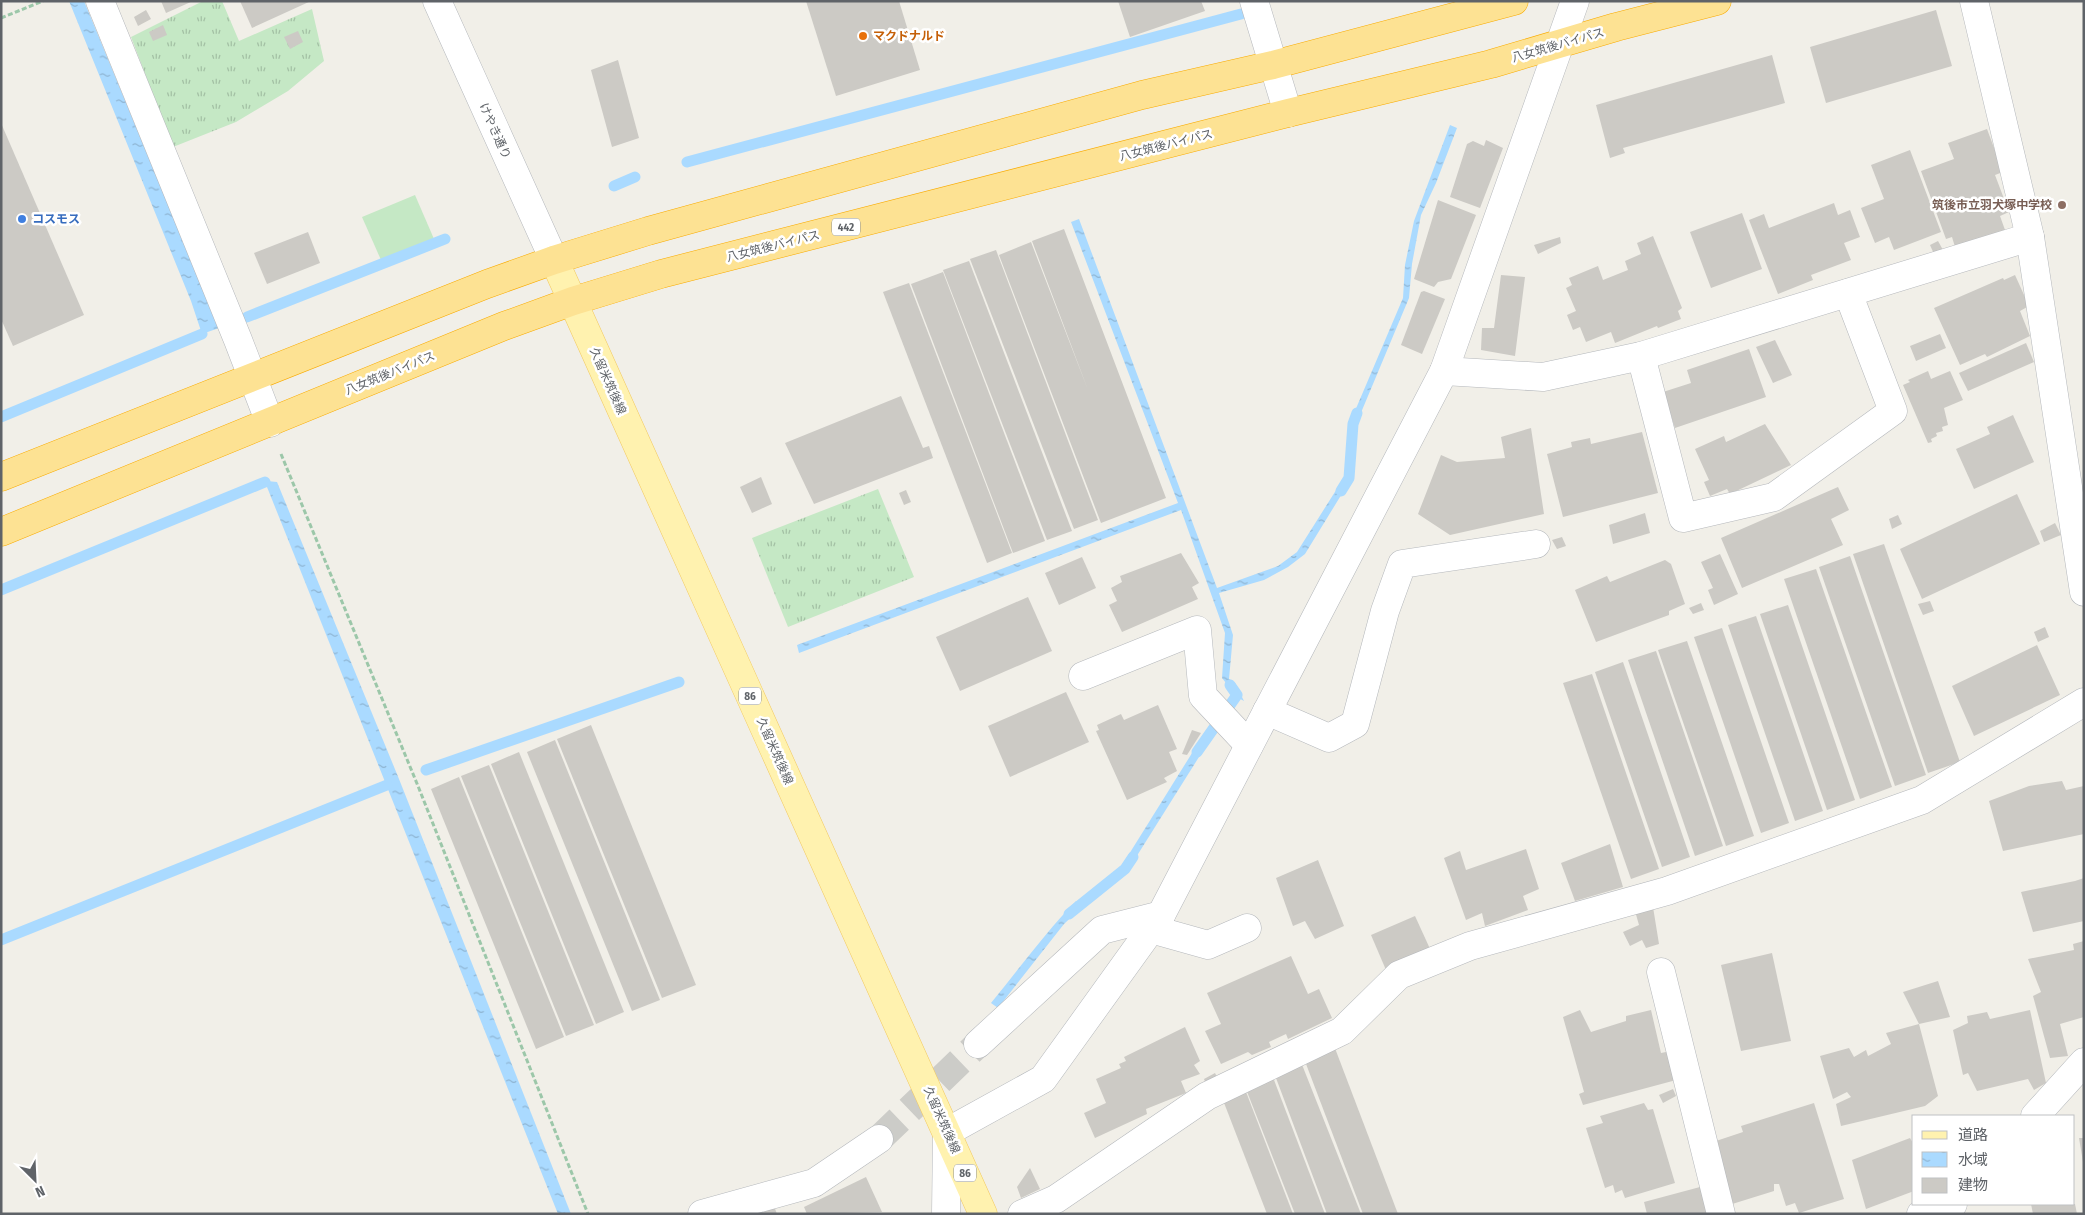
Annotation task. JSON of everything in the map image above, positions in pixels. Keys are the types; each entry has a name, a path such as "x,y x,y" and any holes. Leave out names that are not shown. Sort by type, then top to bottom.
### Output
{"highway":[{"path":"1,477 487,284 554,260 648,231 1142,95 1273,65 1514,1"},
{"name":"八女筑後バイパス","path":"1,532 504,326 573,301 661,274 1288,113 1491,64 1616,27 1717,1"}],"main road":[{"name":"久留米筑後線","path":"554,260 983,1214"}],"street":[{"path":"100,1 270,423"},
{"name":"けやき通り","path":"437,1 554,260"},
{"path":"1254,1 1288,113"},
{"path":"946,1214 947,1132 1043,1079 1156,922 1444,371 1575,1"},
{"path":"1974,1 2030,237 2084,592"},
{"path":"1444,371 1543,377 1641,356 2030,237"},
{"path":"1641,356 1683,518 1774,497 1893,411 1848,293"},
{"path":"1267,711 1329,738 1355,724 1385,611 1402,564 1536,544"},
{"path":"1083,676 1197,630 1203,696 1249,745"},
{"path":"1022,1214 1056,1199 1207,1096 1342,1031 1399,975 1470,946 1668,891 1922,800 2084,702"},
{"path":"978,1044 1102,930 1156,922 1208,945 1247,928"},
{"path":"1661,972 1721,1214"},
{"path":"2036,1115 2084,1062"},
{"path":"702,1214 814,1182 879,1139"},
{"path":"1921,1214 1950,1205"}],"path":[{"path":"1,18 43,1"},
{"path":"270,423 418,786 588,1214"}],"green space":[{"path":"203,1 222,1 239,41 312,9 324,61 288,91 236,122 173,147 131,37"},
{"path":"415,195 434,239 381,260 362,217"},
{"path":"878,489 914,577 788,627 752,538"}],"water":[{"path":"69,1 84,1 219,328 202,334 191,301"},
{"path":"1450,125 1457,128 1436,183 1421,215 1412,264 1409,298 1355,427 1349,425 1403,298 1405,265 1414,221"},
{"path":"1079,219 1217,588 1278,566 1297,552 1345,476 1351,479 1305,554 1288,567 1264,580 1219,593 1233,635 1229,679 1235,683 1244,701 1233,695 1222,678 1225,633 1181,510 799,653 797,645 1178,503 1071,222"},
{"path":"265,482 277,482 399,779 571,1214 558,1214"},
{"path":"1202,737 1209,741 1128,870 1121,867"},
{"path":"1076,901 1081,908 1064,924 998,1008 991,1003 1043,938"}],"building":[{"path":"161,1 193,1 166,13"},
{"path":"240,1 311,1 252,28"},
{"name":"マクドナルド","path":"806,1 899,1 920,70 836,96"},
{"path":"1118,1 1201,1 1205,11 1130,37"},
{"path":"146,10 151,19 138,26 134,17"},
{"path":"1936,10 1952,66 1826,103 1810,47"},
{"path":"163,25 167,35 153,41 149,32"},
{"path":"298,31 303,42 290,49 284,37"},
{"path":"1772,55 1785,103 1623,148 1625,153 1610,158 1596,105"},
{"path":"618,60 639,138 612,147 591,70"},
{"name":"コスモス","path":"1,123 84,315 13,346 1,319"},
{"path":"1987,129 2003,172 1995,175 2009,212 2000,216 2005,230 1955,247 1952,237 1946,239 1921,171 1954,159 1948,143"},
{"path":"1486,140 1503,148 1480,208 1450,197 1467,144 1473,141 1484,146"},
{"path":"1910,150 1941,232 1894,250 1889,237 1875,243 1861,208 1884,199 1871,165"},
{"path":"1438,200 1476,215 1451,279 1438,282 1434,287 1414,279"},
{"path":"1834,203 1838,215 1850,210 1860,237 1844,243 1851,260 1811,275 1813,280 1778,294 1749,220 1764,214 1769,228"},
{"path":"1742,213 1762,269 1711,288 1690,232"},
{"path":"1064,229 1166,498 1101,523 999,255 1031,242 1088,390 1032,241"},
{"path":"308,232 320,263 267,284 254,253"},
{"path":"1653,236 1682,308 1678,311 1681,319 1658,328 1657,326 1615,343 1611,332 1586,342 1580,327 1573,330 1567,315 1576,311 1566,288 1572,285 1569,278 1598,266 1603,280 1628,270 1625,261 1641,254 1637,243"},
{"path":"1560,237 1561,243 1538,254 1534,245"},
{"path":"1938,241 1943,250 1934,254 1930,245"},
{"path":"996,250 1098,520 1074,529 970,259"},
{"path":"969,261 1072,531 1047,540 943,270"},
{"path":"943,272 1045,541 1013,553 911,284"},
{"path":"1501,275 1525,277 1515,356 1481,350 1482,328 1494,328"},
{"path":"2015,275 2029,306 2020,311 2030,336 1987,357 1985,354 1960,365 1934,308 2003,278 2004,280"},
{"path":"909,283 1012,553 987,563 883,292"},
{"path":"1424,291 1445,299 1422,354 1401,345 1421,292"},
{"path":"1940,334 1946,348 1916,361 1910,346"},
{"path":"1775,340 1792,375 1773,383 1756,347"},
{"path":"2026,343 2034,362 1968,391 1959,373"},
{"path":"1749,349 1766,397 1675,428 1663,392 1691,383 1687,370"},
{"path":"1928,371 1931,379 1950,371 1963,400 1944,408 1948,425 1942,427 1943,431 1936,433 1937,436 1931,439 1932,442 1928,443 1903,385 1910,382 1908,380"},
{"path":"901,396 923,448 929,446 933,458 814,504 785,443"},
{"path":"2013,415 2034,462 1974,489 1956,449 1990,434 1987,427"},
{"path":"1765,424 1791,465 1730,494 1727,489 1710,496 1704,482 1709,480 1695,449 1724,436 1726,442"},
{"path":"1531,428 1544,514 1450,535 1418,514 1441,455 1457,462 1505,458 1501,437"},
{"path":"1642,432 1658,493 1563,517 1547,454 1572,447 1571,442 1590,438 1591,444"},
{"path":"761,477 772,504 752,513 740,487"},
{"path":"1838,487 1849,510 1831,519 1843,545 1742,588 1721,538"},
{"path":"906,490 911,502 904,505 899,493"},
{"path":"2017,494 2040,544 1922,599 1900,549"},
{"path":"1645,513 1650,533 1613,544 1609,525"},
{"path":"1898,515 1902,524 1892,529 1889,519"},
{"path":"2055,523 2061,535 2044,542 2040,531"},
{"path":"1562,537 1566,546 1557,549 1552,540"},
{"path":"1884,544 1960,762 1928,773 1853,554"},
{"path":"1181,553 1199,583 1192,587 1198,599 1122,632 1109,605 1117,601 1111,588 1122,582 1120,576"},
{"path":"1720,554 1738,594 1714,605 1708,590 1713,588 1701,562"},
{"path":"1850,556 1926,775 1895,786 1819,567"},
{"path":"1082,557 1096,588 1059,605 1045,573"},
{"path":"1665,560 1671,564 1685,604 1669,611 1669,615 1596,642 1575,590 1607,576 1610,582"},
{"path":"1816,569 1892,787 1860,799 1784,579"},
{"path":"1028,597 1052,651 960,691 936,637"},
{"path":"1930,601 1934,611 1923,615 1918,604"},
{"path":"1701,603 1704,610 1693,614 1689,608"},
{"path":"1788,605 1855,800 1827,810 1760,614"},
{"path":"1756,616 1823,811 1795,821 1728,625"},
{"path":"2045,627 2049,637 2038,642 2034,632"},
{"path":"1722,628 1789,823 1761,833 1694,637"},
{"path":"1687,641 1754,836 1726,846 1658,650"},
{"path":"2037,645 2060,695 1974,736 1952,686"},
{"path":"1656,651 1723,846 1695,856 1628,660"},
{"path":"1623,662 1690,857 1662,867 1595,672"},
{"path":"1592,674 1659,869 1631,879 1563,683"},
{"path":"1066,692 1089,742 1010,777 988,726"},
{"path":"1158,705 1177,749 1169,752 1177,771 1164,778 1167,782 1127,800 1096,731 1099,730 1097,725 1121,714 1124,720"},
{"path":"591,725 696,985 662,998 557,739"},
{"path":"1192,730 1201,733 1187,755 1182,754"},
{"path":"555,740 660,1000 632,1011 527,752"},
{"path":"519,752 624,1012 596,1024 491,764"},
{"path":"489,765 594,1025 566,1036 461,776"},
{"path":"459,777 564,1037 536,1049 431,789"},
{"path":"2062,781 2066,790 2084,786 2084,834 2003,851 1989,801 2029,786"},
{"path":"1610,844 1623,887 1575,901 1561,863"},
{"path":"1526,849 1539,889 1523,896 1528,910 1485,926 1482,913 1466,920 1444,858 1460,851 1466,870"},
{"path":"1318,860 1344,926 1315,939 1305,921 1293,926 1276,878"},
{"path":"2084,878 2084,921 2033,932 2021,892"},
{"path":"1653,907 1659,944 1646,948 1642,940 1630,946 1623,932 1639,925 1635,911"},
{"path":"1415,916 1431,951 1386,970 1371,935"},
{"path":"2084,941 2084,1017 2060,1024 2068,1056 2050,1058 2033,996 2041,992 2028,959 2074,950 2073,944"},
{"path":"1772,953 1791,1041 1741,1051 1721,965"},
{"path":"1291,956 1308,994 1319,989 1332,1018 1288,1039 1286,1034 1269,1042 1271,1047 1252,1055 1248,1052 1221,1064 1205,1031 1221,1024 1207,993"},
{"path":"1938,981 1950,1017 1919,1024 1903,992"},
{"path":"1580,1010 1591,1032 1626,1021 1626,1016 1651,1010 1661,1053 1671,1051 1680,1079 1583,1105 1579,1094 1584,1092 1563,1017"},
{"path":"2030,1010 2046,1083 2034,1090 2028,1079 1977,1091 1968,1073 1963,1075 1953,1030 1968,1023 1967,1016 1987,1012 1990,1019"},
{"path":"1919,1024 1938,1096 1925,1106 1841,1126 1836,1104 1851,1097 1847,1092 1833,1099 1820,1056 1849,1048 1854,1057 1866,1050 1868,1056 1891,1044 1886,1033"},
{"path":"1185,1027 1200,1061 1194,1065 1200,1074 1181,1081 1186,1093 1146,1109 1147,1114 1095,1138 1084,1113 1106,1103 1096,1079 1121,1068 1119,1064 1126,1061 1124,1057"},
{"path":"1333,1043 1398,1214 1363,1214 1303,1056"},
{"path":"1299,1057 1361,1214 1327,1214 1273,1070"},
{"path":"1271,1072 1325,1214 1295,1214 1244,1084"},
{"path":"1215,1073 1218,1079 1206,1084 1204,1079"},
{"path":"1243,1084 1293,1214 1267,1214 1221,1095"},
{"path":"1673,1089 1676,1096 1663,1103 1659,1095"},
{"path":"1644,1103 1648,1110 1653,1109 1675,1183 1625,1198 1622,1190 1615,1193 1613,1185 1605,1188 1586,1128 1603,1123 1600,1116"},
{"path":"1814,1103 1844,1199 1799,1213 1795,1203 1786,1206 1779,1184 1774,1184 1774,1191 1729,1205 1710,1143 1743,1132 1741,1126"},
{"path":"1910,1138 1912,1142 1912,1192 1866,1209 1852,1160"},
{"path":"2079,1138 2084,1138 2084,1162 2083,1162"},
{"path":"1030,1168 1040,1189 1021,1198 1017,1187"},
{"path":"866,1177 882,1212 807,1214 804,1207"},
{"path":"1700,1187 1707,1214 1647,1214 1644,1202"},
{"path":"2075,1204 2077,1214 2033,1214 2031,1205"},
{"path":"774,1206 777,1214 753,1214"}],"waterway":[{"path":"687,162 1241,14"},
{"path":"614,186 635,177"},
{"path":"247,317 445,239"},
{"path":"1,417 202,334"},
{"path":"1341,491 1349,478 1353,424 1357,413"},
{"path":"1,590 265,482"},
{"path":"426,770 679,682"},
{"path":"1197,752 1237,695 1230,685"},
{"path":"1,940 387,785"},
{"path":"1069,914 1125,869 1133,857"}],"tunnel":[{"path":"879,1139 978,1044"}],"place":[{"name":"マクドナルド","path":"863,36"},
{"name":"筑後市立羽犬塚中学校","path":"2062,205"},
{"name":"コスモス","path":"22,219"}]}
